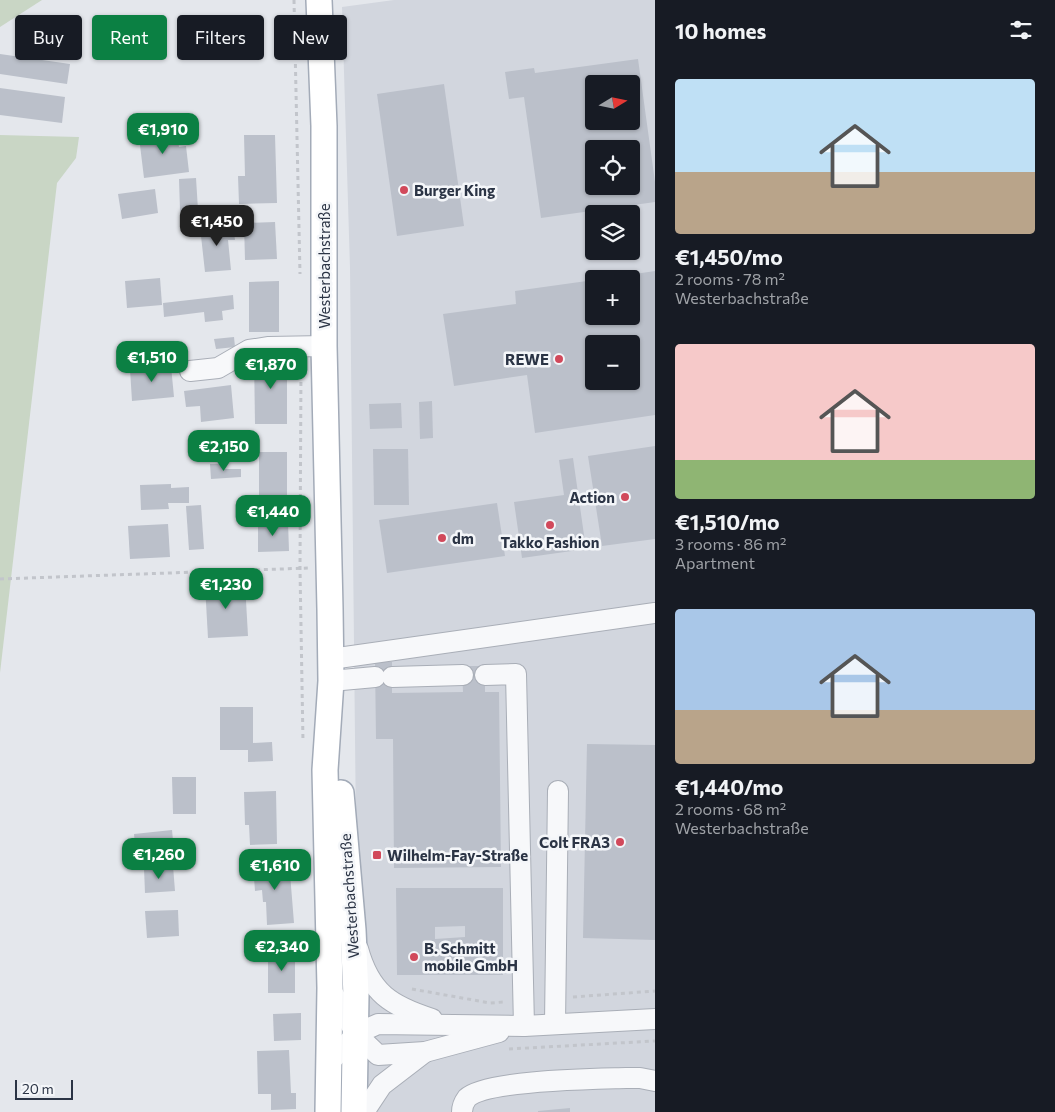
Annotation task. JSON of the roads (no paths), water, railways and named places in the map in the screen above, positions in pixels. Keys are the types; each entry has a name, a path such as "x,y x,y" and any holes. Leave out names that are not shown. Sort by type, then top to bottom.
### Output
{"main road":[{"name":"Westerbachstraße","path":"319,0 324,126 312,347 330,567 331,670 325,770 330,988 328,1112"},
{"name":"Westerbachstraße","path":"331,670 353,930 356,995 354,1112"}],"street":[{"path":"190,371 218,368 249,350 269,347 312,347"},
{"path":"331,670 655,613"},
{"path":"331,670 384,677 463,675"},
{"path":"485,675 516,674 524,1026"},
{"path":"555,1024 558,791"},
{"path":"353,930 361,961 377,989 385,998 407,1011 453,1025"},
{"path":"330,988 356,1034 378,1056 425,1052 524,1026"},
{"path":"328,1064 356,1034 378,1024 524,1026 655,1019"},
{"path":"364,1112 382,1085 425,1052"},
{"path":"462,1112 462,1106 468,1098 480,1091 504,1085 626,1078 640,1078 655,1082"}],"place":[{"name":"Burger King","path":"404,190"},
{"name":"REWE","path":"559,359"},
{"name":"Action","path":"625,497"},
{"name":"Takko Fashion","path":"550,525"},
{"name":"dm","path":"442,538"},
{"name":"Colt FRA3","path":"620,842"},
{"name":"Wilhelm-Fay-Straße","path":"377,855"},
{"name":"B. Schmitt mobile GmbH","path":"414,957"}]}
